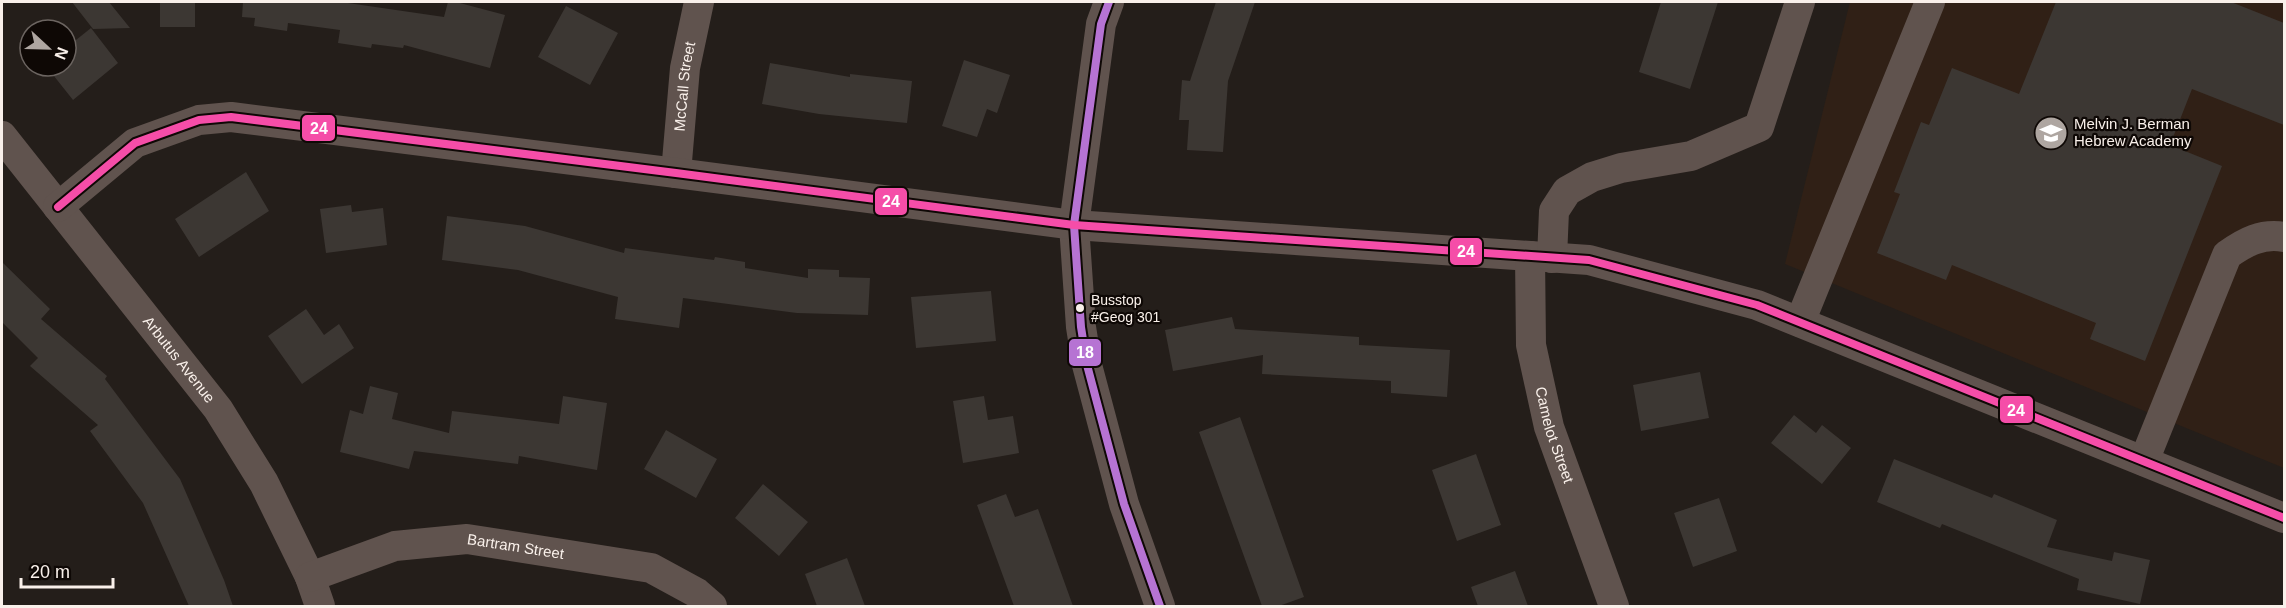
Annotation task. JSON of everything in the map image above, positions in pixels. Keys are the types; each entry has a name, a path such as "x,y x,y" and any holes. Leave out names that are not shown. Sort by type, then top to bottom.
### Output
{"street":[{"name":"McCall Street","path":"676,172 685,68 699,2"},
{"path":"1109,2 1101,24 1074,225 1081,327 1087,365 1124,504 1160,606"},
{"name":"Camelot Street","path":"1614,606 1549,427 1531,345 1541,257 1554,211 1567,191 1592,177 1621,168 1691,156 1760,127 1800,2"},
{"path":"1800,322 1930,2"},
{"path":"58,207 135,143 199,120 231,117 676,172 1074,225 1589,260 1757,305 2284,518"},
{"name":"Arbutus Avenue","path":"2,136 218,409 264,483 310,577 320,606"},
{"path":"2144,461 2227,255 2246,242 2271,235 2284,237"},
{"name":"Bartram Street","path":"310,577 395,546 467,539 651,567 697,593 712,606"}],"shaded area":[{"name":"Melvin J. Berman Hebrew Academy","path":"1850,2 2284,2 2284,468 1785,264"}],"building":[{"path":"72,2 109,2 130,28 93,29"},
{"path":"160,2 195,2 195,27 160,27"},
{"path":"243,2 341,2 444,17 448,2 456,2 505,15 490,68 404,45 403,48 372,44 371,48 338,43 340,30 288,23 287,31 254,26 255,18 242,17"},
{"path":"1216,2 1255,2 1228,81 1223,152 1187,150 1189,120 1179,120 1182,80 1190,81"},
{"path":"1661,2 1718,2 1690,89 1639,72"},
{"path":"2056,2 2231,2 2284,23 2284,125 2192,89 2170,145 2222,166 2145,361 2090,339 2096,323 1952,265 1946,280 1877,253 1900,194 1894,192 1921,122 1929,125 1952,68 2019,94"},
{"path":"566,6 618,33 590,85 538,57"},
{"path":"91,28 118,63 73,100 56,78 78,78 78,38"},
{"path":"964,60 1010,75 997,113 987,109 977,137 942,126"},
{"path":"770,63 850,77 850,74 912,81 907,123 819,114 762,104"},
{"path":"246,172 269,211 199,257 175,219"},
{"path":"351,205 352,212 383,208 387,245 326,253 320,209"},
{"path":"447,216 525,226 624,253 625,248 714,260 715,257 745,262 745,268 808,278 808,269 839,270 839,277 870,278 868,315 797,313 683,298 679,328 615,319 618,297 518,270 442,260"},
{"path":"2,262 50,309 41,319 107,376 105,379 180,479 233,606 189,606 143,503 90,431 98,425 30,366 38,358 2,322"},
{"path":"991,291 996,341 916,348 911,297"},
{"path":"306,309 324,335 339,324 354,348 302,384 268,336"},
{"path":"1232,317 1235,329 1359,337 1359,345 1450,350 1447,397 1391,393 1391,381 1262,374 1263,355 1173,371 1165,330"},
{"path":"1700,372 1709,418 1641,431 1633,385"},
{"path":"370,386 398,393 392,419 449,433 452,411 559,424 563,396 607,403 597,470 519,456 518,464 414,451 409,469 340,452 350,410 363,414"},
{"path":"984,396 988,420 1013,416 1019,453 963,463 953,401"},
{"path":"1794,415 1816,433 1822,425 1851,448 1822,484 1771,443"},
{"path":"1240,417 1304,597 1279,606 1262,606 1199,432"},
{"path":"666,430 717,459 696,498 644,469"},
{"path":"1476,454 1501,525 1457,541 1432,470"},
{"path":"1894,459 1992,498 1994,494 2057,520 2047,547 2112,561 2114,552 2150,560 2140,604 2077,590 2079,579 1942,524 1940,528 1877,502"},
{"path":"763,484 808,522 779,556 735,518"},
{"path":"1006,494 1015,517 1038,509 1073,606 1014,606 977,505"},
{"path":"1719,498 1737,551 1693,567 1674,513"},
{"path":"847,558 865,606 817,606 805,574"},
{"path":"1515,571 1528,606 1478,606 1471,587"}],"transit line":[{"name":"18","path":"1109,2 1101,24 1074,225 1081,327 1087,365 1124,504 1160,606"},
{"name":"24","path":"58,207 135,143 199,120 231,117 1074,225 1589,260 1757,305 2284,518"}],"place":[{"name":"Melvin J. Berman Hebrew Academy","path":"2051,133"},
{"name":"Busstop #Geog 301","path":"1080,308"}]}
